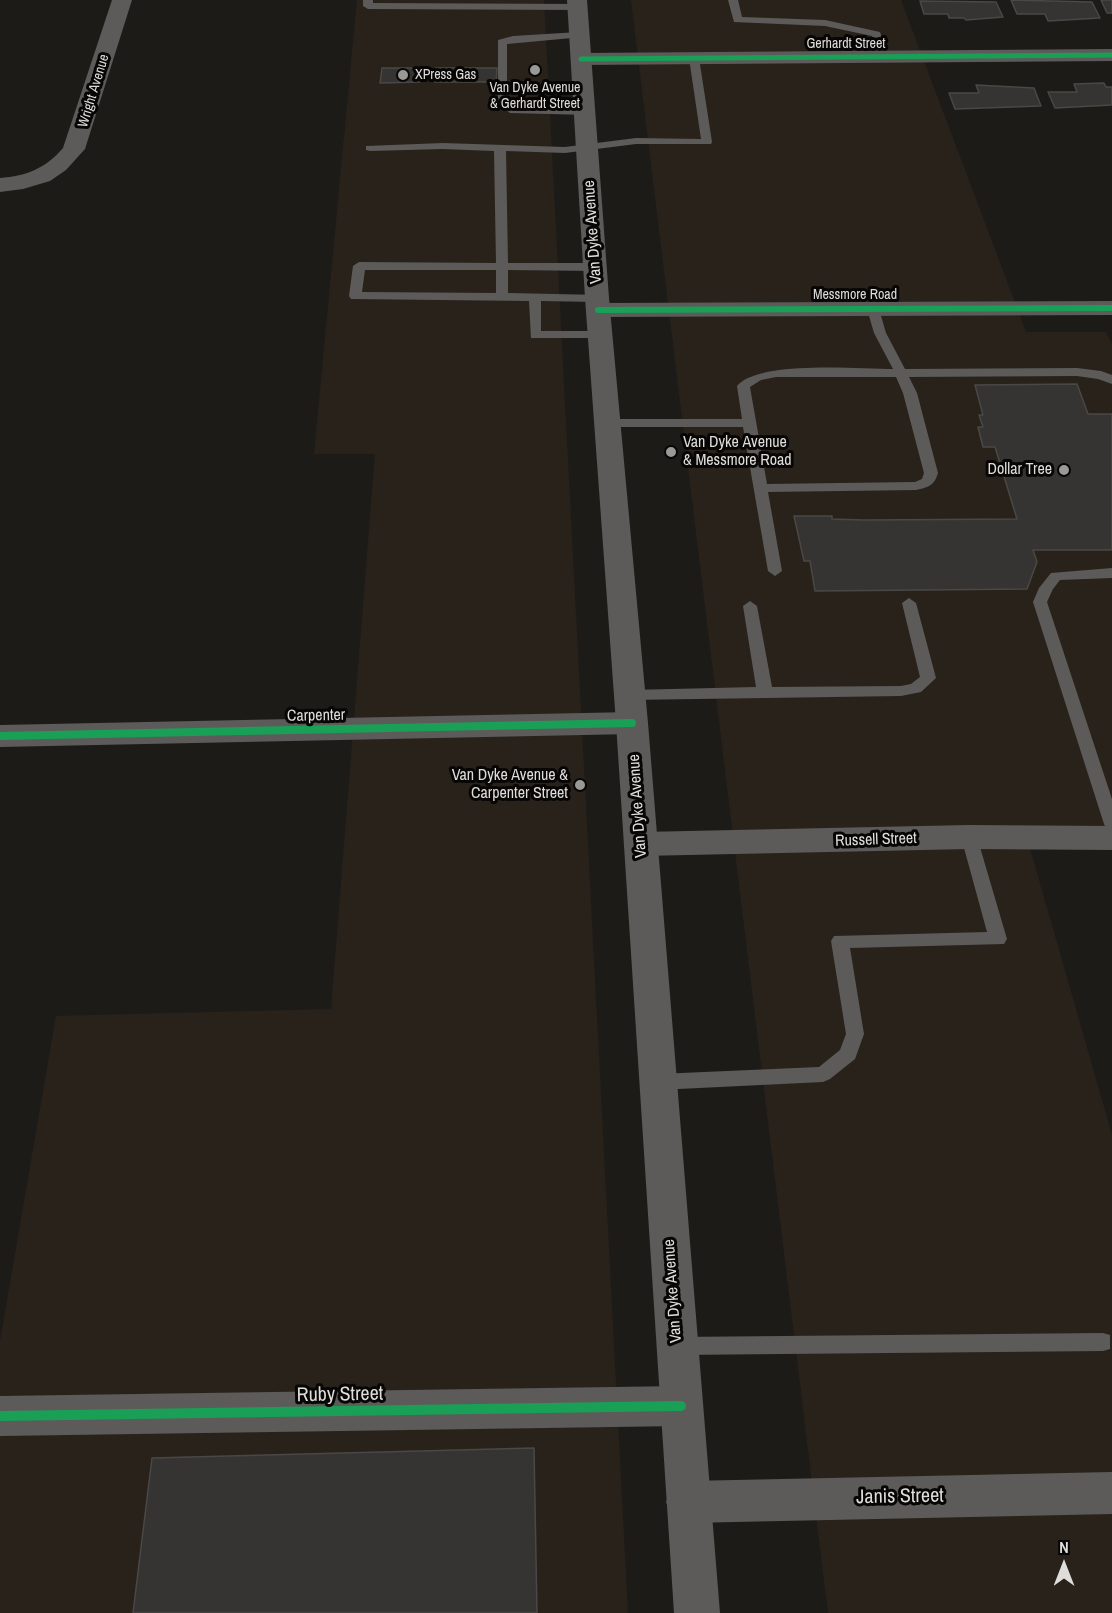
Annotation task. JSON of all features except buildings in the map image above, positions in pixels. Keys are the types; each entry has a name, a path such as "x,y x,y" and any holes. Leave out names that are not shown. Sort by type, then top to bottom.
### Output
{"street":[{"name":"Wright Avenue","path":"0,185 20,184 50,174 74,149 122,0"},
{"name":"Van Dyke Avenue","path":"577,4 598,314 631,709 697,1613"},
{"name":"Gerhardt Street","path":"581,59 1112,55"},
{"name":"Messmore Road","path":"598,314 1112,308"},
{"name":"Carpenter","path":"0,736 631,709"},
{"name":"Russell Street","path":"641,844 969,837 1112,838"},
{"name":"Ruby Street","path":"0,1416 681,1406"},
{"name":"Janis Street","path":"688,1502 1112,1493"}],"lane":[{"path":"368,0 368,6 577,4"},
{"path":"733,0 738,20 844,24 869,31 876,34 883,57"},
{"path":"579,36 513,39 502,42 502,102 510,111 585,113"},
{"path":"370,148 443,146 500,150 566,150 636,141 708,142 694,58"},
{"path":"500,150 502,297"},
{"path":"595,267 359,266 355,296 535,297 598,314"},
{"path":"535,297 535,335 598,314"},
{"path":"761,488 916,486 928,482 931,473 910,393 880,333 873,309"},
{"path":"775,571 743,386 757,377 776,373 1077,372 1101,375 1112,380"},
{"path":"607,423 750,423"},
{"path":"1112,573 1056,576 1046,588 1040,602 1112,824"},
{"path":"631,709 765,692 900,692 916,688 928,678 909,603"},
{"path":"750,606 765,692"},
{"path":"658,1082 823,1074 848,1054 855,1034 840,941 998,939 969,837"},
{"path":"676,1346 1103,1342"}],"shaded area":[{"path":"357,0 544,0 628,1613 0,1613 0,1341 56,1016 331,1009 375,454 314,454"},
{"path":"631,0 901,0 1026,332 1106,332 1112,344 1112,838 1027,838 1112,1135 1112,1613 828,1613"}],"cycle path":[{"path":"581,59 1112,55"},
{"path":"598,310 1112,308"},
{"path":"0,736 632,723"},
{"path":"0,1416 681,1406"}],"place":[{"name":"Van Dyke Avenue & Gerhardt Street","path":"535,70"},
{"name":"XPress Gas","path":"403,75"},
{"name":"Van Dyke Avenue & Messmore Road","path":"671,452"},
{"name":"Dollar Tree","path":"1064,470"},
{"name":"Van Dyke Avenue & Carpenter Street","path":"580,785"}]}
